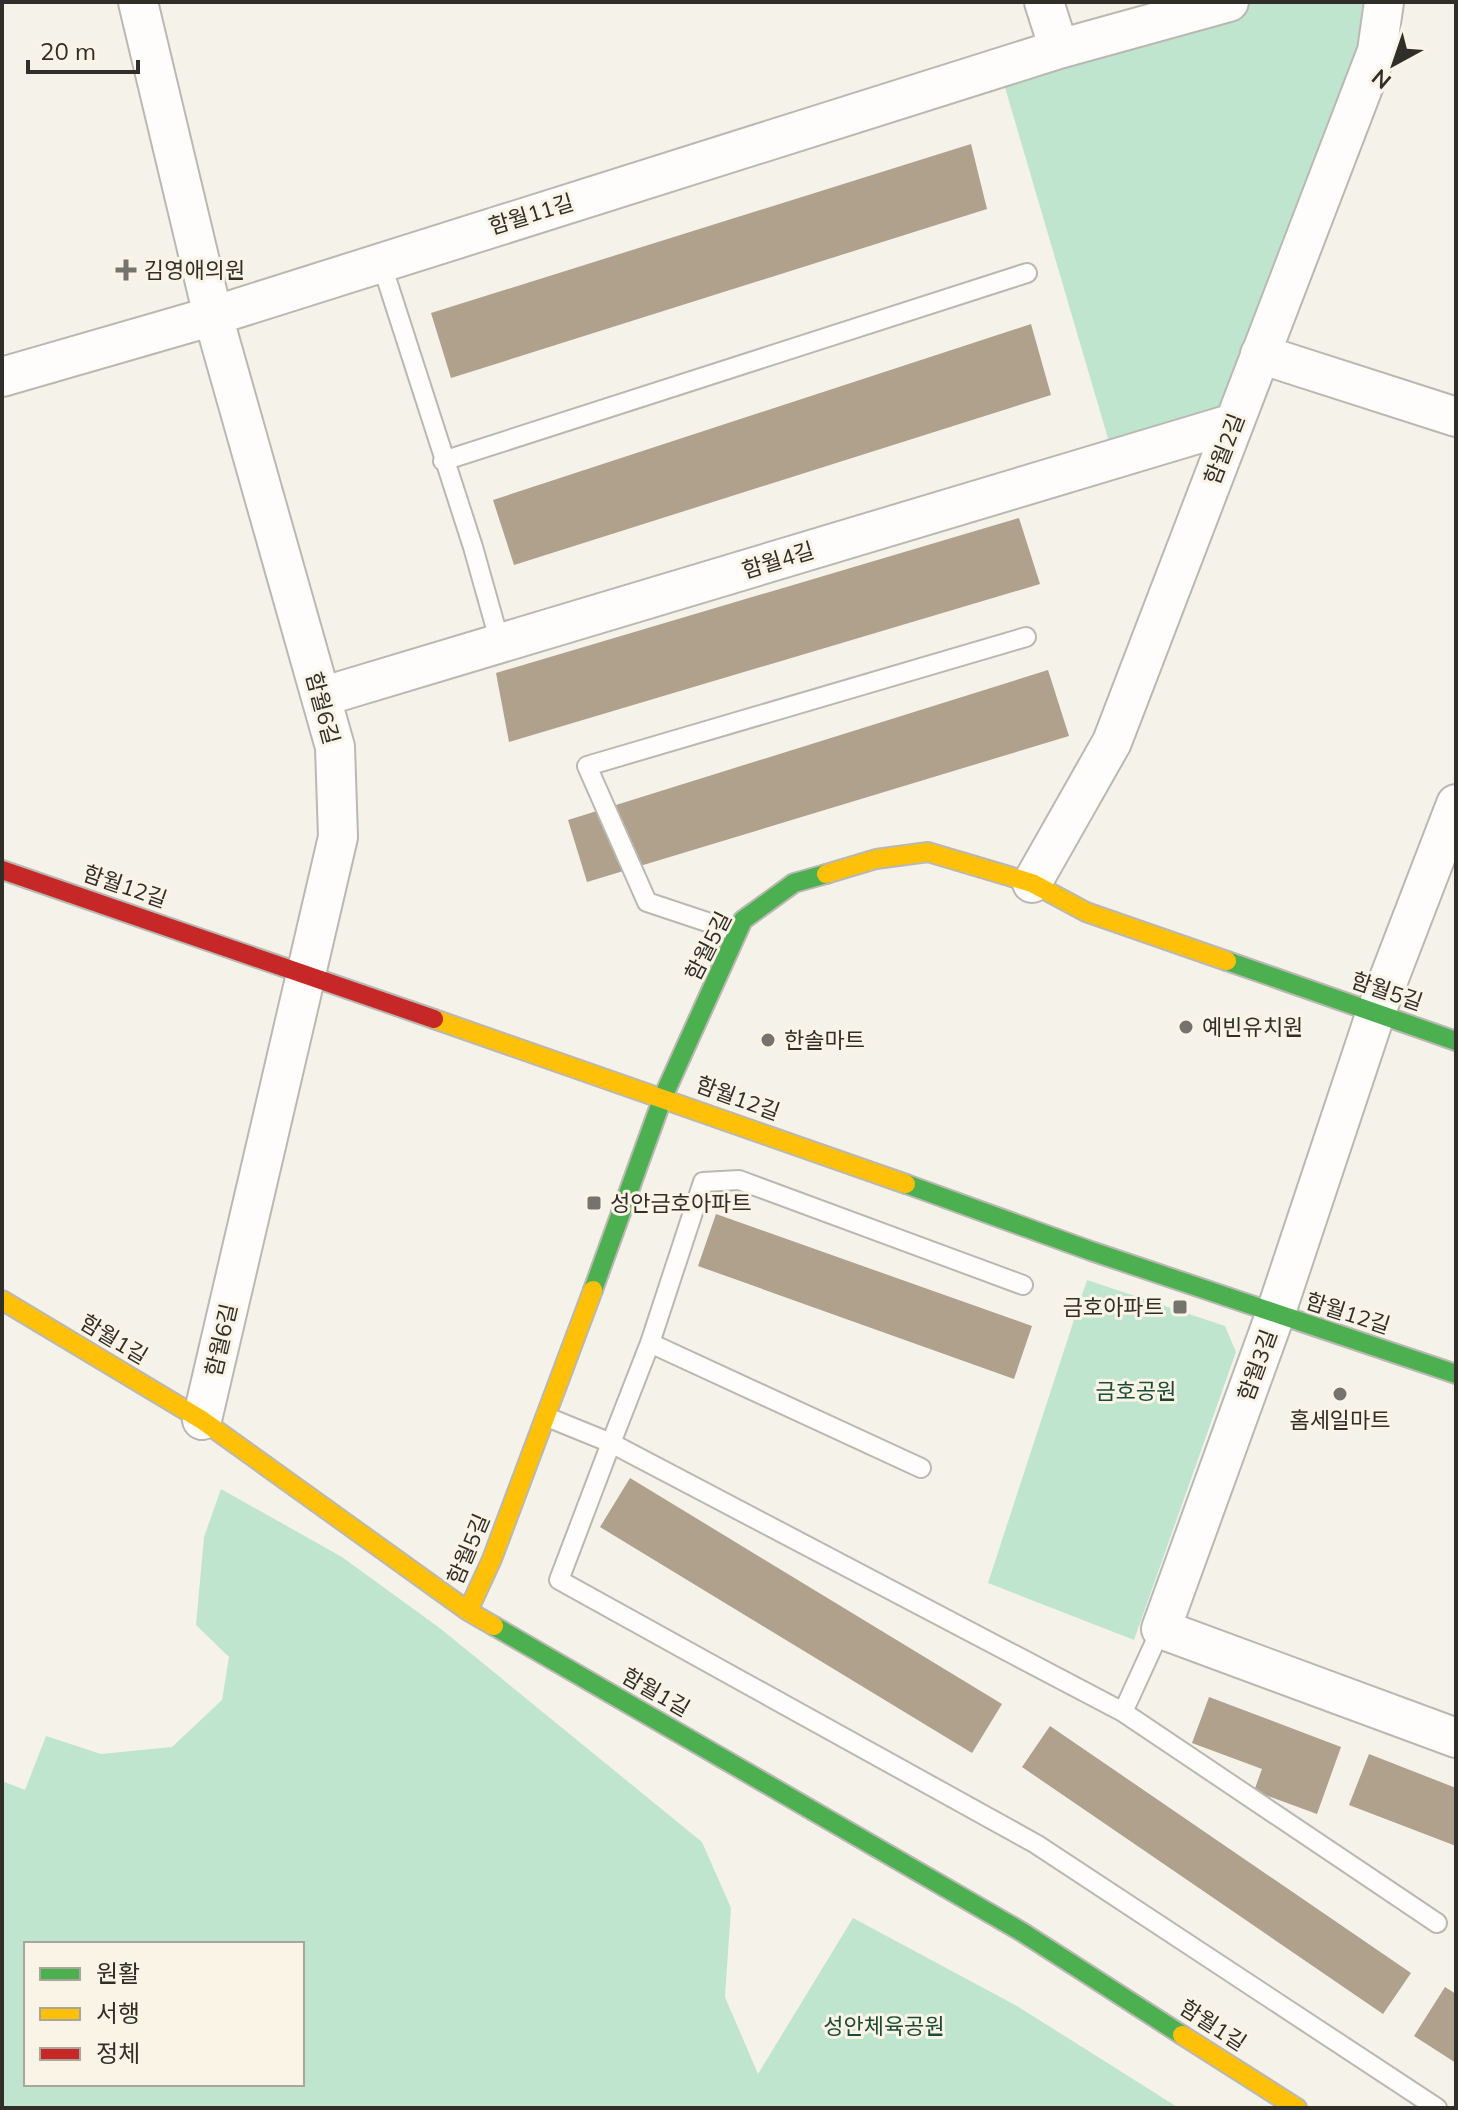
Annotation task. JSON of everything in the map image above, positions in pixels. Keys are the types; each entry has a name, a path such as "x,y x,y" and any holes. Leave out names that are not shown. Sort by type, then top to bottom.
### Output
{"street":[{"name":"함월6길","path":"138,2 213,316 335,747 338,837 202,1420"},
{"path":"1044,2 1059,49"},
{"name":"함월11길","path":"2,377 213,316 1059,49 1229,2"},
{"name":"함월2길","path":"1032,883 1112,742 1377,51 1384,2"},
{"path":"1260,354 1456,417"},
{"name":"함월4길","path":"321,697 1234,423"},
{"name":"함월3길","path":"1161,1629 1275,1315 1376,1012 1456,804"},
{"name":"함월5길","path":"468,1611 492,1559 547,1417 663,1097 743,920 794,883 876,859 928,852 1032,883 1086,912 1456,1041"},
{"name":"함월12길","path":"2,870 663,1097 1275,1315 1456,1374"},
{"name":"함월1길","path":"2,1300 202,1420 468,1611 1022,1932 1297,2108"},
{"path":"1161,1629 1456,1738"}],"lane":[{"path":"381,262 473,547 500,643"},
{"path":"443,461 1027,273"},
{"path":"737,932 647,902 587,766 1026,637"},
{"path":"1023,1285 739,1180 703,1182 650,1343 559,1580 1036,1844 1437,2108"},
{"path":"650,1343 921,1468"},
{"path":"547,1417 611,1443 1123,1712 1437,1923"},
{"path":"1123,1712 1161,1629"}],"green space":[{"path":"1229,2 1384,2 1234,423 1114,459 999,67"},
{"name":"금호공원","path":"1087,1280 1225,1326 1236,1352 1134,1640 988,1583"},
{"name":"성안체육공원","path":"221,1489 342,1557 441,1629 702,1842 731,1908 725,1997 758,2074 853,1918 1017,2006 1179,2108 2,2108 2,1781 25,1790 46,1736 101,1754 172,1747 222,1700 229,1657 196,1625 204,1537"}],"building":[{"path":"971,144 987,209 451,378 431,313"},
{"path":"1031,324 1051,395 514,565 493,500"},
{"path":"1019,518 1040,584 509,742 496,673"},
{"path":"1048,670 1069,736 587,882 568,820"},
{"path":"716,1214 1032,1326 1014,1379 698,1266"},
{"path":"630,1478 1002,1704 972,1753 600,1527"},
{"path":"1209,1697 1341,1747 1317,1814 1254,1791 1262,1769 1192,1743"},
{"path":"1050,1726 1411,1973 1383,2014 1022,1767"},
{"path":"1369,1754 1456,1788 1456,1846 1349,1805"},
{"path":"1445,1987 1456,1994 1456,2063 1414,2036"}],"traffic: fast":[{"path":"593,1290 663,1097 743,920 794,883 826,874"},
{"path":"1227,961 1456,1041"},
{"path":"906,1184 1091,1251 1456,1374"},
{"path":"494,1626 1022,1932 1182,2035"}],"traffic: slow":[{"path":"826,874 876,859 928,852 1032,883 1086,912 1227,961"},
{"path":"434,1019 906,1184"},
{"path":"468,1611 492,1559 593,1290"},
{"path":"2,1300 202,1420 468,1611 494,1626"},
{"path":"1182,2035 1297,2108"}],"traffic: jam":[{"path":"2,870 434,1019"}],"place":[{"name":"김영애의원","path":"126,270"},
{"name":"예빈유치원","path":"1186,1027"},
{"name":"한솔마트","path":"768,1040"},
{"name":"성안금호아파트","path":"594,1203"},
{"name":"금호아파트","path":"1180,1307"},
{"name":"홈세일마트","path":"1340,1394"}]}
